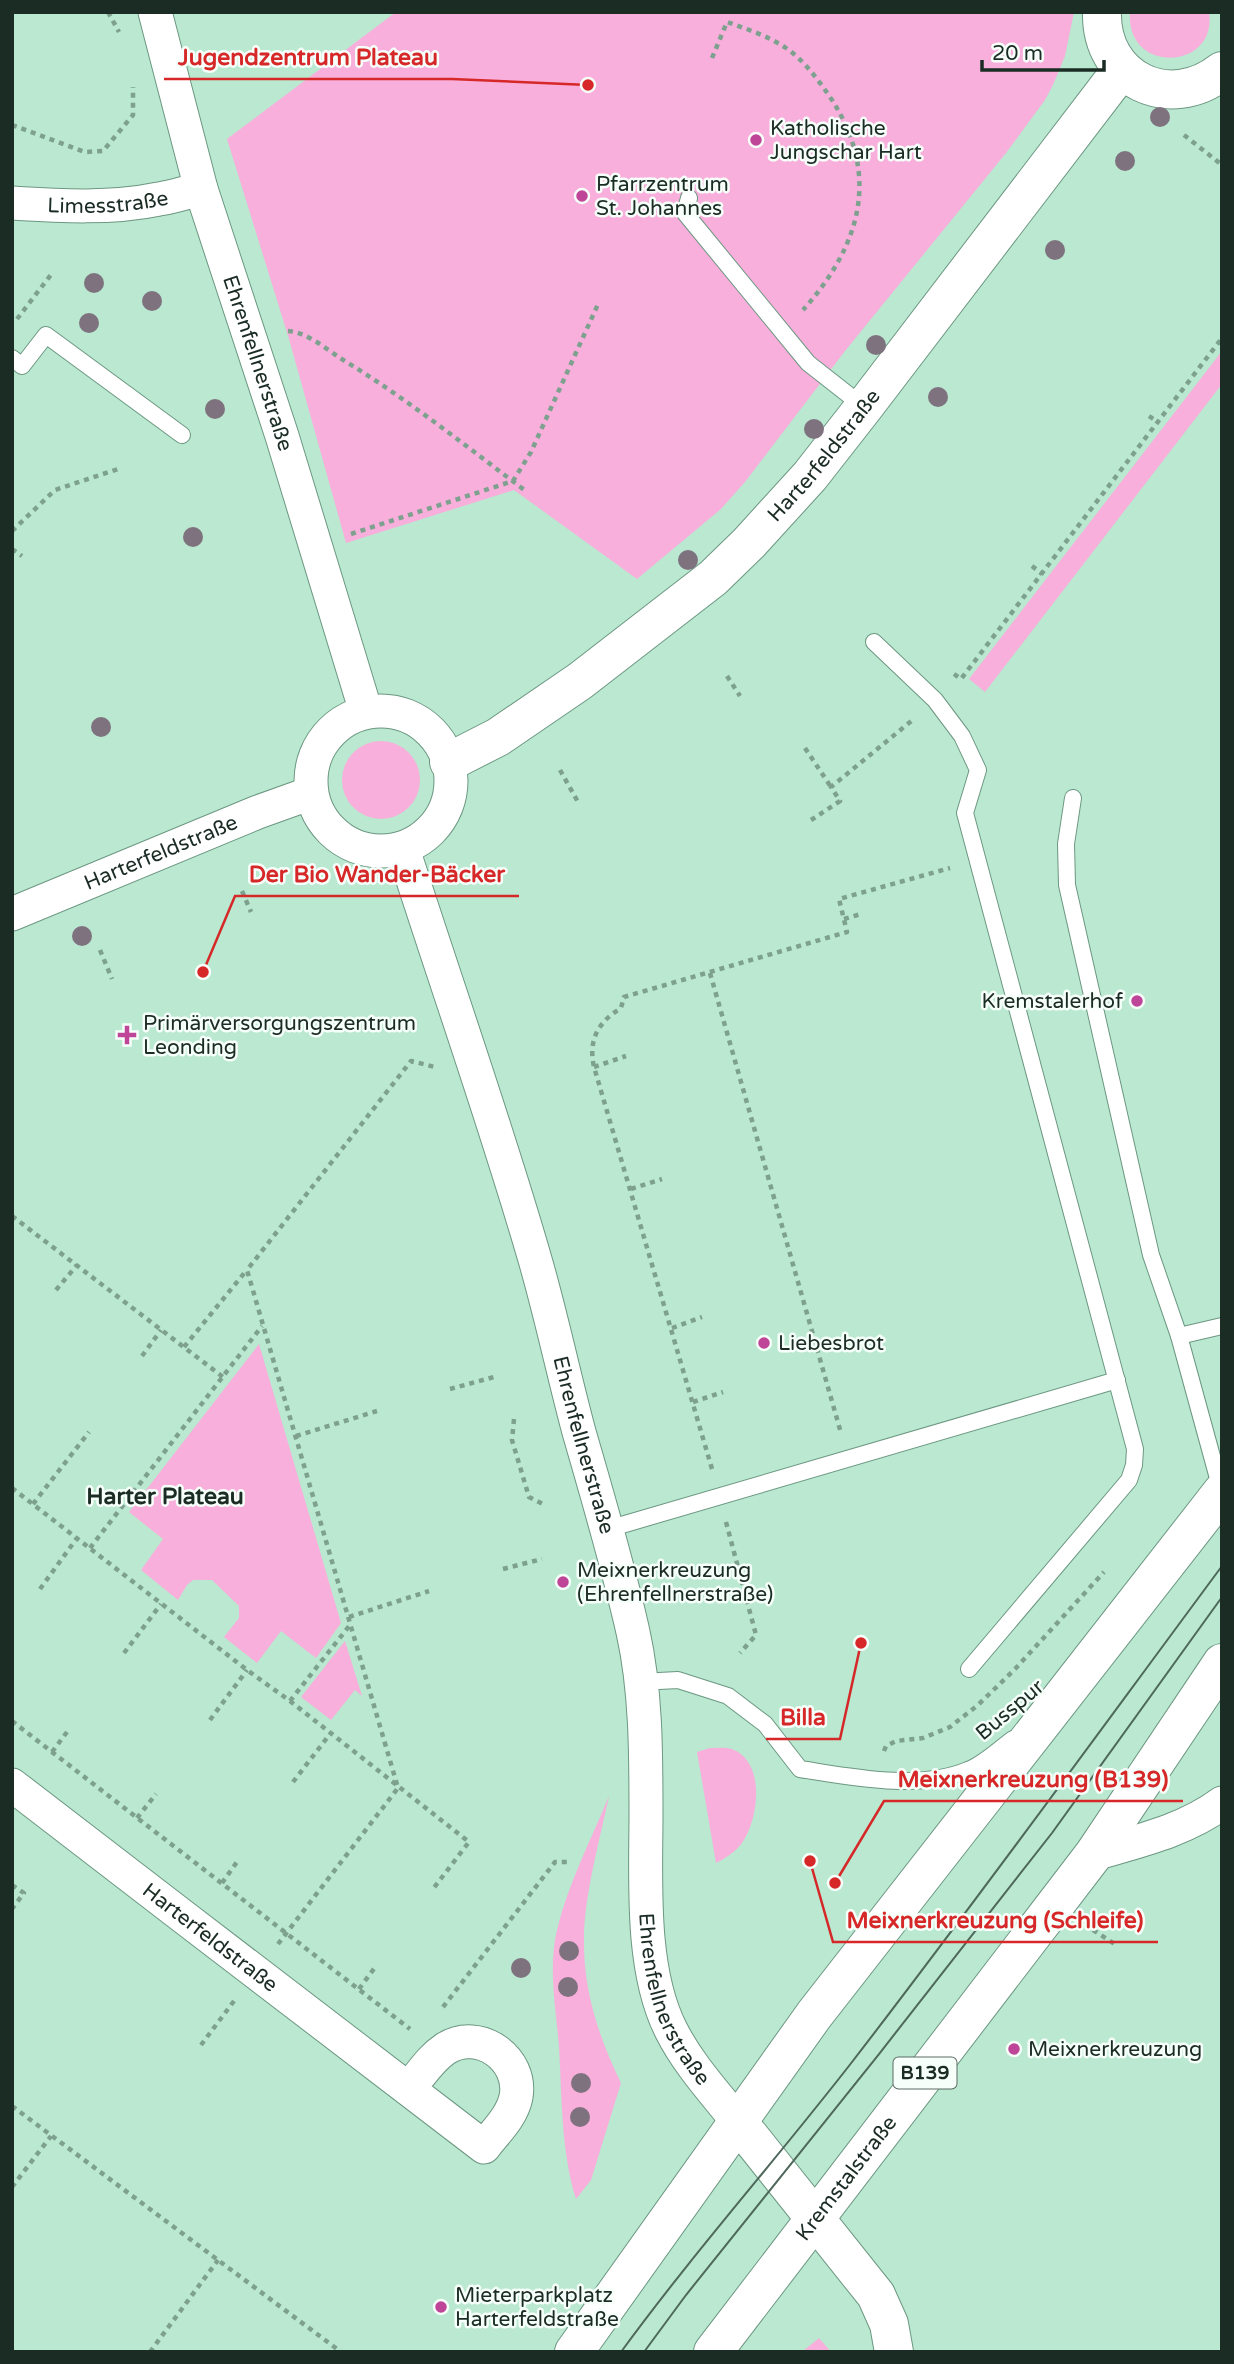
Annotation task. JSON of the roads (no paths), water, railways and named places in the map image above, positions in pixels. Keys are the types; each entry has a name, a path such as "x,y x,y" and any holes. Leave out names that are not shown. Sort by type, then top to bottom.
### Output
{"main road":[{"path":"1102,12 1101,28 1107,47 1122,69 1140,83 1157,89 1177,90 1198,86 1222,71"},
{"name":"Harterfeldstraße","path":"449,762 498,737 580,681 713,578 749,543 810,475 864,407 1122,69"},
{"path":"574,2352 814,2015 1222,1493"},
{"name":"Kremstalstraße","path":"713,2352 1094,1854 1222,1663"},
{"name":"Ehrenfellnerstraße","path":"738,2122 876,2295 889,2325 894,2352"}],"street":[{"name":"Ehrenfellnerstraße","path":"155,12 201,189 282,436 366,712"},
{"name":"Limesstraße","path":"12,203 113,205 158,200 201,189"},
{"path":"366,712 395,712 418,721 433,733 449,762 453,782 449,803 440,821 424,838 402,849 379,852 356,847 337,836 322,819 311,793 310,776 314,758 322,743 335,728 366,712"},
{"name":"Harterfeldstraße","path":"12,914 258,812 311,793"},
{"name":"Ehrenfellnerstraße","path":"402,849 475,1067 536,1263 579,1430 608,1529 634,1637 643,1720 647,1929 660,2000 670,2029 690,2060 738,2122"},
{"name":"Harterfeldstraße","path":"12,1786 408,2089"},
{"path":"1094,1854 1176,1830 1208,1814 1222,1803"}],"lane":[{"path":"689,198 685,212 808,363 864,407"},
{"path":"12,358 22,366 46,335 182,435"},
{"path":"874,642 935,700 962,736 978,770 965,813 1135,1449 1129,1480 969,1669"},
{"path":"1073,798 1066,845 1067,885 1151,1255 1179,1336 1222,1493"},
{"path":"1179,1336 1222,1326"},
{"path":"608,1529 1117,1380"},
{"name":"Busspur","path":"640,1682 678,1680 728,1696 765,1724 800,1769 876,1780 931,1779 969,1770 1017,1735 1079,1678"}],"tram line":[{"path":"621,2352 899,2001 1222,1566"},
{"path":"644,2352 686,2295 1052,1833 1222,1597"}],"place":[{"name":"Jugendzentrum Plateau","path":"588,85"},
{"name":"Katholische Jungschar Hart","path":"756,140"},
{"name":"Pfarrzentrum St. Johannes","path":"582,196"},
{"name":"Der Bio Wander-Bäcker","path":"203,972"},
{"name":"Kremstalerhof","path":"1137,1001"},
{"name":"Primärversorgungszentrum Leonding","path":"127,1035"},
{"name":"Liebesbrot","path":"764,1343"},
{"name":"Meixnerkreuzung (Ehrenfellnerstraße)","path":"563,1582"},
{"name":"Billa","path":"861,1643"},
{"name":"Meixnerkreuzung (Schleife)","path":"810,1861"},
{"name":"Meixnerkreuzung (B139)","path":"835,1883"},
{"name":"Meixnerkreuzung","path":"1014,2049"},
{"name":"Mieterparkplatz Harterfeldstraße","path":"441,2307"}],"district":[{"name":"Harter Plateau","path":"165,1497"}]}
